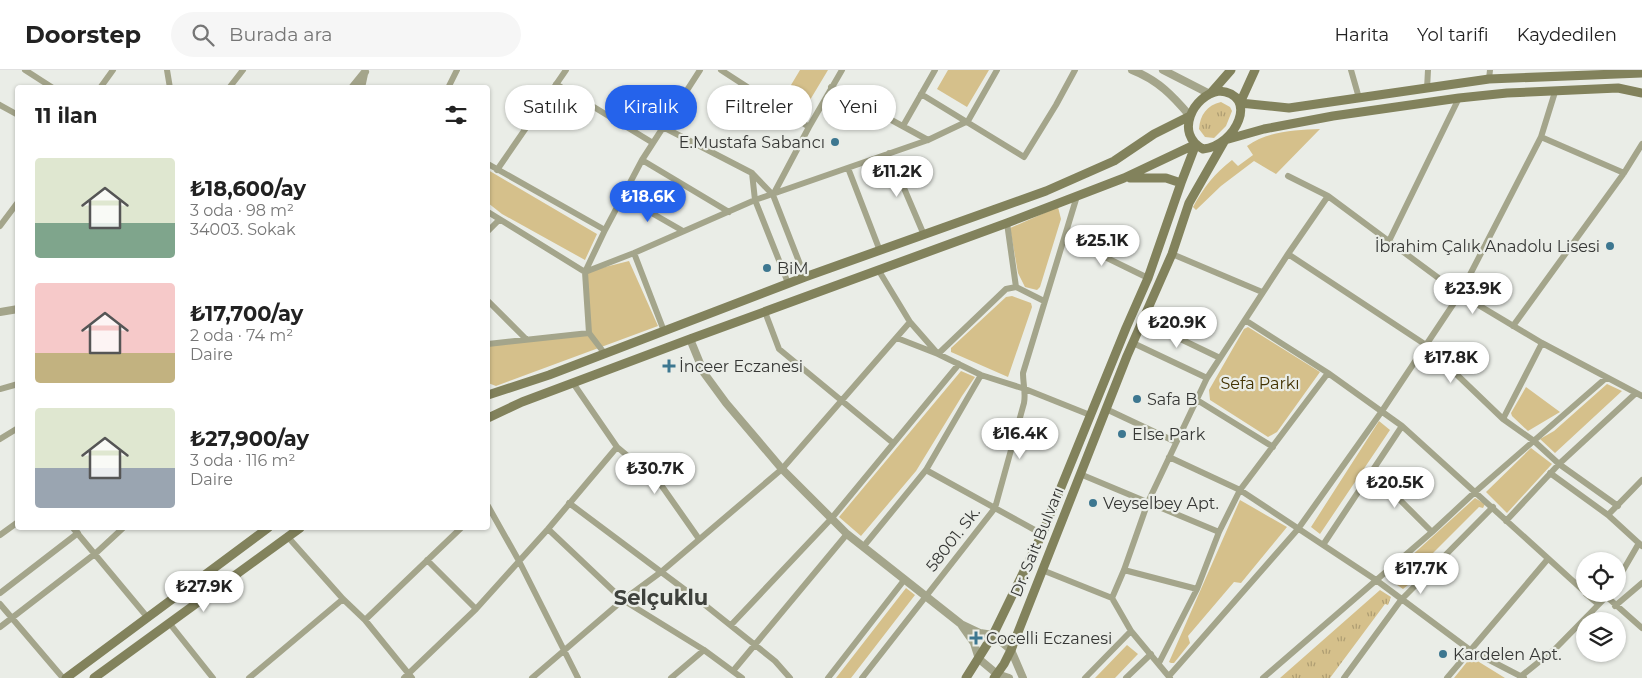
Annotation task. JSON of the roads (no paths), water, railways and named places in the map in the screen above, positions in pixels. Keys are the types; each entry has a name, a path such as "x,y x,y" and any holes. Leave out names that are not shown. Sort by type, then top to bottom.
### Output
{"main road":[{"path":"1231,70 1210,94 1200,101 1190,116 1189,134 1196,144 1203,148 1211,148 1225,140 1264,129 1333,116 1458,98 1506,93 1618,88 1642,94"},
{"path":"1225,140 1238,124 1240,103 1255,70"},
{"path":"1210,94 1225,91 1232,94 1240,103 1289,108 1427,89 1490,74 1633,73"},
{"path":"490,395 605,354 788,283 1046,190 1114,161 1154,134 1190,116"},
{"name":"Dr. Sait Bulvarı","path":"996,676 1011,650 1106,409 1172,254 1188,203 1225,140"},
{"path":"490,417 522,402 690,339 1007,224 1124,178 1196,144"},
{"name":"Dr. Sait Bulvarı","path":"966,678 993,635 1042,534 1148,278 1196,144"},
{"path":"1124,178 1166,178 1181,183"},
{"path":"65,678 265,530"},
{"path":"94,678 297,530"}],"street":[{"path":"25,70 48,85"},
{"path":"167,70 170,85"},
{"path":"231,85 243,70"},
{"path":"450,85 458,70"},
{"path":"496,170 566,70"},
{"path":"690,85 700,70"},
{"path":"721,70 744,85"},
{"path":"833,85 842,70"},
{"path":"903,126 935,70"},
{"path":"585,272 634,253 755,200 774,195 928,140 968,121 996,70"},
{"path":"921,94 1024,157 1056,106 1075,70"},
{"path":"1132,70 1141,73 1168,90 1190,116"},
{"path":"1163,70 1210,94"},
{"path":"1351,70 1359,98"},
{"path":"1427,89 1428,70"},
{"path":"102,85 110,71"},
{"path":"354,85 365,71"},
{"path":"362,85 365,71"},
{"path":"556,84 653,143"},
{"path":"1042,570 1112,598 1131,631 1152,654 1169,677 1298,529 1382,410 1460,294 1541,137 1555,92"},
{"path":"1389,241 1458,98"},
{"path":"812,122 822,104"},
{"path":"0,105 15,113"},
{"path":"896,122 928,140"},
{"path":"605,354 589,332 585,272 622,196 661,130"},
{"path":"669,130 752,173 774,195 805,277"},
{"path":"774,195 807,130"},
{"path":"1541,137 1624,173"},
{"path":"1513,326 1624,173 1642,144"},
{"path":"889,154 924,235"},
{"path":"642,160 729,212"},
{"path":"490,166 605,230"},
{"path":"848,168 880,251"},
{"path":"752,173 755,200 788,283"},
{"path":"1288,176 1328,196 1460,294 1542,343 1639,394 1550,473 1506,520"},
{"path":"622,196 683,231"},
{"name":"58001. Sk.","path":"862,678 995,508 1024,404 1023,373 1044,301 1066,238 1077,196"},
{"path":"1112,598 1148,502 1206,378 1328,196"},
{"path":"0,226 15,206"},
{"path":"490,213 585,272"},
{"path":"490,229 499,220"},
{"path":"1007,224 1016,287"},
{"path":"1066,238 1148,278"},
{"path":"634,253 664,331"},
{"path":"1172,254 1262,292"},
{"path":"1288,254 1426,345 1503,420 1534,441 1560,464 1618,506"},
{"path":"879,270 910,322 938,354"},
{"path":"938,354 1006,289 1016,287 1044,301"},
{"path":"490,303 526,339"},
{"path":"0,312 15,311"},
{"path":"764,312 779,349 893,443"},
{"path":"1246,320 1328,372 1402,426 1576,585"},
{"path":"1143,321 1220,358"},
{"path":"532,678 782,469 910,322"},
{"path":"490,344 589,332"},
{"path":"897,338 981,374 1090,415"},
{"path":"690,339 704,373 726,403 782,469 831,519 863,547 961,624 980,633 993,635 1011,650 1023,678"},
{"path":"1133,343 1206,378"},
{"path":"1503,420 1542,343"},
{"path":"731,626 831,519 959,364"},
{"path":"1159,663 1197,589 1219,532 1240,490 1328,372"},
{"path":"863,547 926,470 981,374"},
{"path":"1263,678 1606,378"},
{"path":"573,383 617,447 659,482 699,538"},
{"path":"0,389 15,385"},
{"path":"490,391 497,393"},
{"path":"1197,400 1273,447"},
{"path":"1106,409 1176,442"},
{"path":"1323,545 1402,426"},
{"path":"0,439 15,430"},
{"path":"287,536 343,599 365,620 408,677 476,609 548,529 617,447"},
{"path":"1169,457 1240,490 1376,580 1470,650 1522,677 1555,649 1598,604"},
{"path":"926,470 1042,534"},
{"path":"1372,472 1432,532"},
{"path":"1550,473 1608,515 1640,545 1626,567"},
{"path":"1080,474 1219,532"},
{"path":"1608,515 1642,480"},
{"path":"570,503 755,644 775,661 790,678"},
{"path":"1344,678 1401,600 1493,507"},
{"path":"490,509 519,560 578,678"},
{"path":"0,535 15,524"},
{"path":"548,529 624,600 704,650 742,678"},
{"path":"75,530 148,618"},
{"path":"0,627 96,553 121,530"},
{"path":"365,620 458,530"},
{"path":"0,593 78,533"},
{"path":"733,671 847,534"},
{"path":"427,560 476,609"},
{"path":"1447,678 1547,560"},
{"path":"1124,570 1197,589"},
{"path":"828,678 905,579"},
{"path":"1615,606 1642,583"},
{"path":"249,678 343,599"},
{"path":"1612,602 1642,628"},
{"path":"0,604 65,678"},
{"path":"170,624 214,678"},
{"path":"961,624 974,643 979,659 996,676 1009,678"},
{"path":"1085,678 1131,631"},
{"path":"671,678 704,650"},
{"path":"1126,678 1152,654"}],"place":[{"name":"E.Mustafa Sabancı","path":"835,142"},
{"name":"İbrahim Çalık Anadolu Lisesi","path":"1610,246"},
{"name":"BiM","path":"767,268"},
{"name":"İnceer Eczanesi","path":"669,366"},
{"name":"Safa B","path":"1137,399"},
{"name":"Else Park","path":"1122,434"},
{"name":"Veyselbey Apt.","path":"1093,503"},
{"name":"Cocelli Eczanesi","path":"976,638"},
{"name":"Kardelen Apt.","path":"1443,654"}],"district":[{"name":"Selçuklu","path":"661,597"}],"park label":[{"name":"Sefa Parkı","path":"1260,383"}]}
